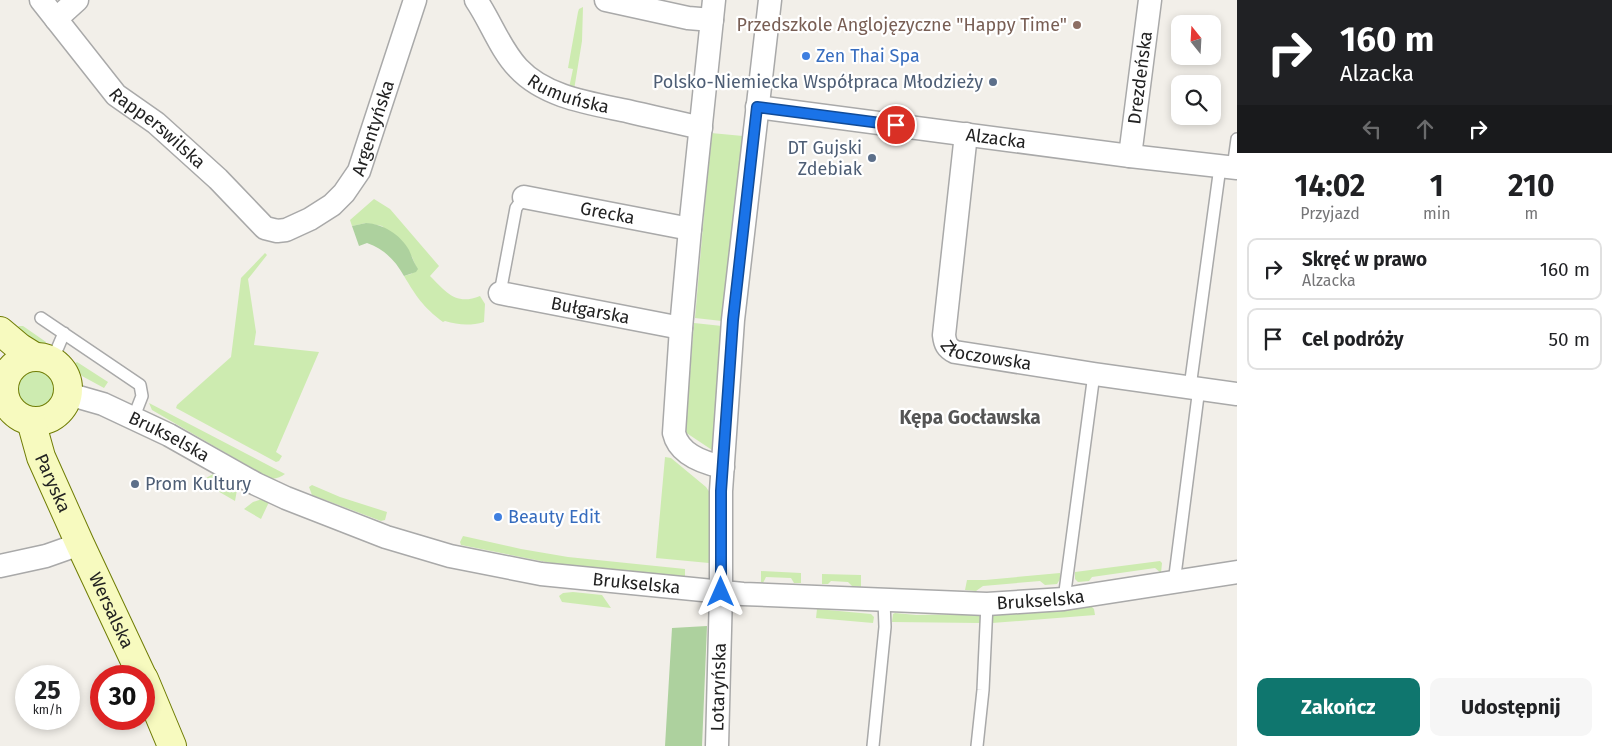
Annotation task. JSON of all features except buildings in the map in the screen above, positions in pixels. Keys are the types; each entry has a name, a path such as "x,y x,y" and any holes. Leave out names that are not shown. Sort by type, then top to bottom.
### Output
{"street":[{"name":"Rapperswilska","path":"41,0 116,95 156,123 218,180 266,228 277,231 291,229"},
{"path":"56,19 77,0"},
{"name":"Argentyńska","path":"291,229 332,205 344,193 359,171 415,0"},
{"name":"Rumuńska","path":"476,0 508,55 525,75 537,84 582,101 701,128"},
{"path":"606,0 688,18 713,10 690,230 674,434 676,440 687,453 710,465 723,467"},
{"name":"Lotaryńska","path":"716,746 721,592 721,491 733,320 770,0"},
{"name":"Drezdeńska","path":"1130,156 1150,0"},
{"name":"Alzacka","path":"757,107 1230,168"},
{"name":"Złoczowska","path":"966,134 944,335 945,344 949,348 955,352 1237,394"},
{"name":"Grecka","path":"524,197 690,230"},
{"name":"Bułgarska","path":"500,293 681,328"},
{"path":"0,332 19,347 44,359 60,367 66,375 68,394 65,404 59,412 51,418 41,421 30,421 20,417 12,410 6,401 2,385 16,364 25,359 44,359"},
{"name":"Brukselska","path":"68,394 104,404 169,435 256,484 286,498 386,537 450,556 541,574 721,592 884,601 987,604 1064,599 1237,572"},
{"name":"Paryska","path":"30,421 41,457 80,544"},
{"path":"0,566 46,556 80,544"},
{"name":"Wersalska","path":"80,544 137,665"},
{"name":"Wersalska","path":"155,706 172,746"}],"lane":[{"path":"1174,583 1194,387 1230,168 1237,139"},
{"path":"500,293 516,208 524,197"},
{"path":"41,318 140,384 142,396 133,419"},
{"path":"44,359 64,333"},
{"path":"1064,599 1094,374"},
{"path":"873,746 885,627 884,601"},
{"path":"977,746 983,690 987,604"}],"green space":[{"path":"583,7 582,41 574,90 569,88 573,69 568,68 578,12"},
{"path":"711,133 743,136 722,321 695,318"},
{"path":"374,199 390,209 439,266 430,276 441,287 452,296 458,298 472,299 480,296 485,304 484,322 464,324 443,322 420,301 404,276 411,274 417,269 412,257 382,226 366,223 352,226 350,220"},
{"path":"366,223 379,225 401,239 409,250 418,269 416,272 404,276 393,260 379,248 367,243 359,246 352,226"},
{"path":"265,253 267,255 248,279 256,332 254,345 319,352 276,452 282,456 276,462 176,408 177,405 231,357 241,278"},
{"path":"694,323 722,326 712,450 685,432"},
{"path":"19,326 23,326 46,342 44,345 29,343 12,332"},
{"path":"77,362 108,382 104,388 82,376 74,364"},
{"path":"37,369 51,375 57,389 51,403 37,409 23,403 17,389 23,375"},
{"path":"149,403 285,474 273,479 269,478 152,410"},
{"path":"665,457 671,458 706,487 710,493 711,557 709,563 656,558"},
{"path":"215,473 235,484 237,490 235,501 216,490 206,478"},
{"path":"312,485 340,497 387,512 385,520 381,521 312,495 309,487"},
{"path":"262,499 269,502 261,519 244,509 253,502"},
{"path":"463,536 568,557 685,569 685,577 561,565 461,545 460,542"},
{"path":"1160,561 1162,563 1161,573 1155,568 1092,577 1089,581 1078,582 1075,579 1075,572"},
{"path":"761,571 801,573 801,583 794,583 791,578 766,577 763,583 761,582"},
{"path":"1060,573 1060,579 1057,584 1045,585 1040,581 983,586 976,591 965,590 967,580"},
{"path":"822,574 861,575 861,587 852,586 848,582 831,581 828,584 822,584"},
{"path":"573,592 602,595 611,608 562,602 559,596 563,593"},
{"path":"1091,606 1094,609 1095,615 992,623 992,614"},
{"path":"817,609 871,614 874,617 873,623 816,618"},
{"path":"893,614 916,615 980,614 980,623 892,622"},
{"path":"707,626 702,746 665,746 672,628"}],"place":[{"name":"Przedszkole Anglojęzyczne \"Happy Time\"","path":"1077,25"},
{"name":"Zen Thai Spa","path":"806,56"},
{"name":"Polsko-Niemiecka Współpraca Młodzieży","path":"993,82"},
{"name":"DT Gujski Zdebiak","path":"872,158"},
{"name":"Prom Kultury","path":"135,484"},
{"name":"Beauty Edit","path":"498,517"}],"district":[{"name":"Kępa Gocławska","path":"970,417"}],"route":[{"path":"721,592 721,491 733,320 757,107 896,125"}]}
